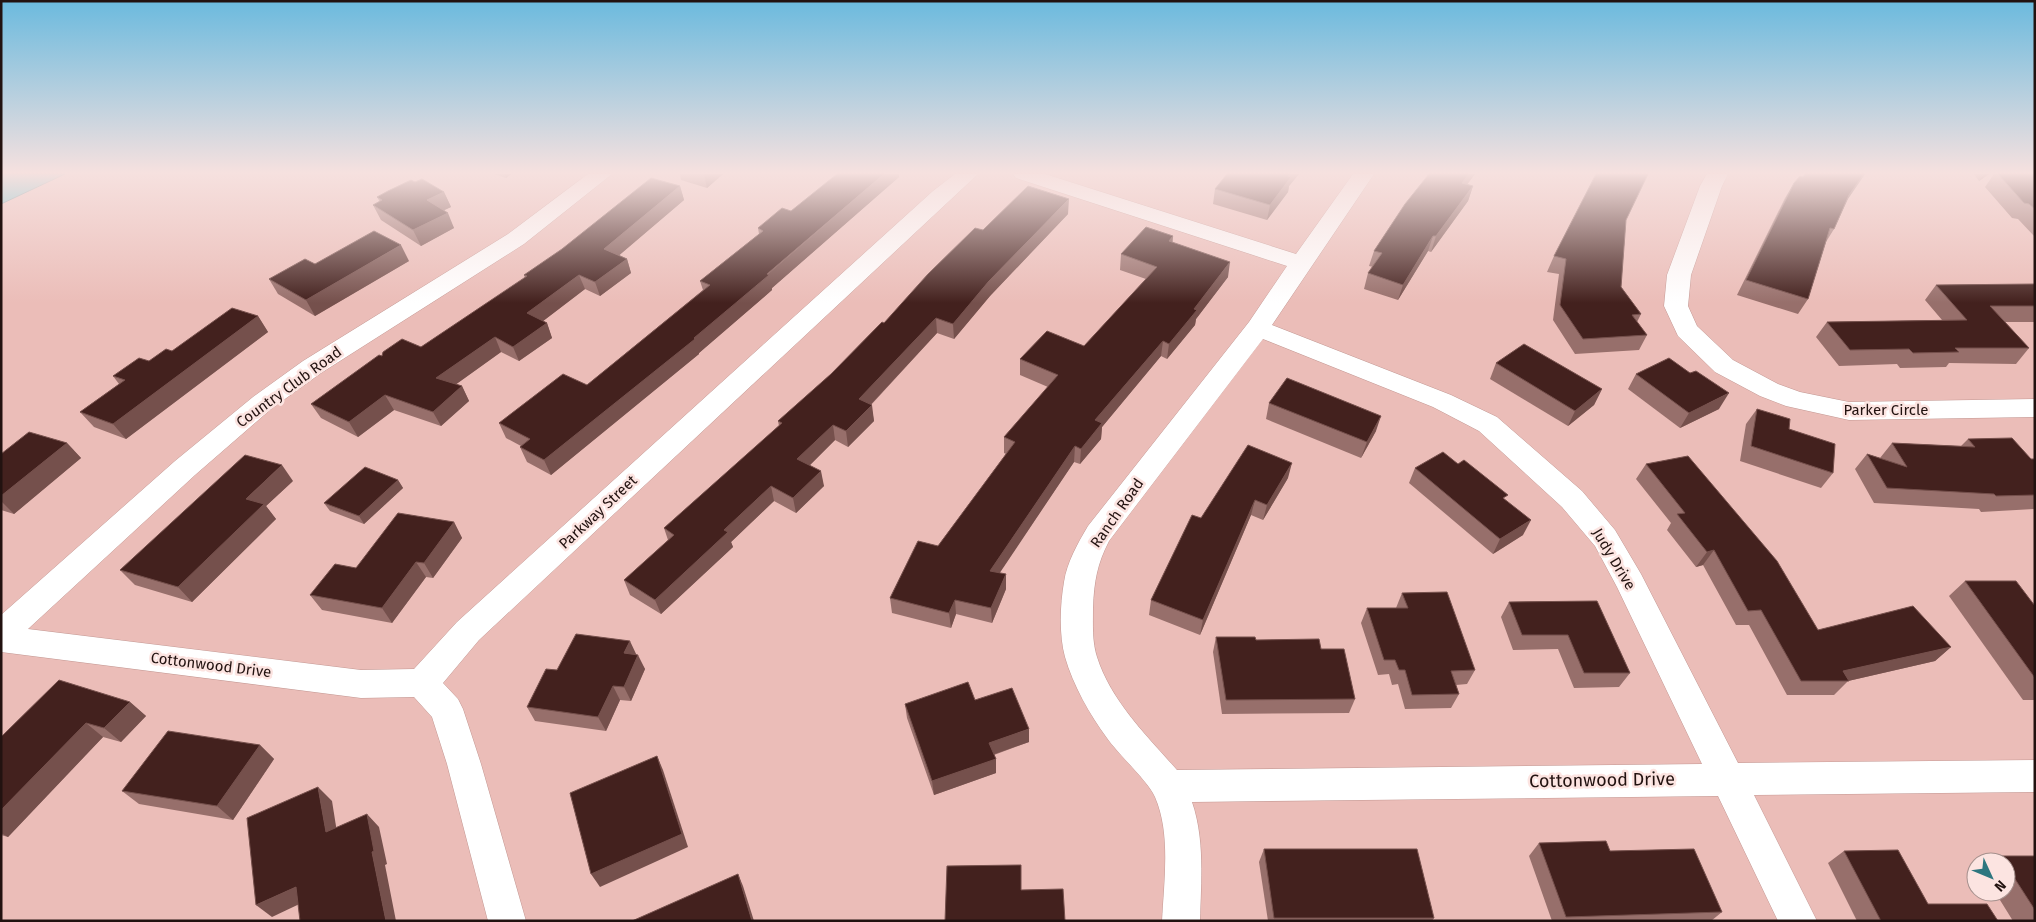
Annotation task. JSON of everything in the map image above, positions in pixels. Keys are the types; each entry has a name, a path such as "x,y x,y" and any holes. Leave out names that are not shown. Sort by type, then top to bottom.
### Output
{"street":[{"name":"Country Club Road","path":"1,634 189,464 262,403 312,367 516,239 545,217"},
{"name":"Parkway Street","path":"422,683 468,631 918,217"},
{"path":"1157,217 1301,263"},
{"name":"Ranch Road","path":"1181,921 1183,873 1180,822 1169,786 1118,728 1093,686 1081,657 1077,630 1079,581 1087,556 1098,534 1258,328 1334,217"},
{"name":"Parker Circle","path":"1700,217 1679,275 1676,306 1687,330 1724,366 1769,390 1795,400 1849,412 2035,408"},
{"name":"Judy Drive","path":"1258,328 1442,401 1488,424 1572,499 1605,538 1630,583 1798,921"},
{"name":"Cottonwood Drive","path":"1,639 361,684 422,683"},
{"path":"422,683 446,709 464,764 507,921"},
{"name":"Cottonwood Drive","path":"1169,786 2035,776"}],"building":[{"path":"392,217 440,217 413,230"},
{"path":"602,217 643,217 604,249 627,259 595,282 579,275 527,313 547,323 513,347 495,337 436,378 462,386 433,412 385,395 349,422 311,404 379,355 382,356 383,352 402,339 421,347 527,276 524,275 562,249"},
{"path":"771,217 834,217 695,339 544,460 520,447 530,439 499,423 563,374 587,385 710,285 700,281 763,231 758,228"},
{"path":"996,217 1051,217 989,281 953,324 936,318 859,399 872,405 846,431 833,425 797,459 821,471 793,498 771,486 724,530 728,532 655,600 624,580 674,535 664,528 782,423 778,421 831,374 882,322 884,323 928,274 975,228 983,230"},
{"path":"1396,217 1450,217 1436,236 1433,236 1403,285 1368,273 1382,253 1374,251"},
{"path":"1574,217 1627,217 1621,287 1641,314 1632,315 1647,335 1583,339 1560,305 1566,259 1554,256"},
{"path":"1777,217 1839,217 1834,229 1830,228 1808,299 1746,280"},
{"path":"1146,227 1173,236 1169,241 1230,262 1194,309 1197,310 1169,344 1163,341 1095,420 1102,423 1081,449 1075,446 990,571 1006,574 991,608 955,600 949,613 890,598 918,541 938,546 1015,442 1004,437 1058,375 1020,359 1047,331 1084,346 1157,267 1121,254"},
{"path":"374,231 401,245 306,300 269,279 305,259 315,264"},
{"path":"2035,284 2035,306 1990,306 2029,348 1955,348 1959,352 1913,353 1909,349 1850,350 1827,322 1967,320 1936,285"},
{"path":"232,308 258,316 113,424 80,412 125,380 113,376 139,358 149,361 166,349 172,351"},
{"path":"1524,344 1602,389 1575,411 1496,363"},
{"path":"1669,358 1690,373 1696,371 1729,393 1689,413 1636,374"},
{"path":"1287,378 1381,416 1367,442 1269,403"},
{"path":"1757,409 1790,419 1789,429 1835,444 1833,473 1751,446"},
{"path":"29,432 67,443 1,496 1,454"},
{"path":"2012,438 2031,459 2035,459 2035,495 1996,496 1994,494 1887,488 1867,454 1907,467 1892,443 1975,447 1968,439"},
{"path":"1248,445 1292,463 1267,505 1255,500 1203,620 1151,600 1192,515 1201,518"},
{"path":"1443,452 1458,464 1464,460 1508,495 1503,498 1531,520 1500,539 1415,468"},
{"path":"245,455 282,465 246,499 264,504 178,587 120,570"},
{"path":"1688,456 1777,561 1818,630 1913,606 1951,647 1843,671 1849,681 1801,681 1761,610 1748,611 1714,550 1707,552 1677,514 1685,513 1646,464"},
{"path":"365,467 398,480 359,516 324,503"},
{"path":"398,513 454,522 424,563 416,562 382,608 310,595 335,564 356,568"},
{"path":"1965,581 2016,581 2035,606 2035,678"},
{"path":"1447,592 1475,670 1451,671 1459,694 1412,695 1405,670 1399,670 1395,660 1384,660 1367,608 1408,608 1402,593"},
{"path":"1597,601 1630,673 1584,673 1568,635 1522,635 1509,602"},
{"path":"576,634 630,641 624,653 638,655 624,687 613,686 598,717 527,707 546,669 557,670"},
{"path":"1216,637 1255,637 1256,640 1319,639 1321,649 1344,649 1355,699 1226,700"},
{"path":"59,680 130,702 104,728 86,723 1,810 1,737"},
{"path":"968,682 975,700 1012,688 1029,729 989,743 996,759 932,781 905,704"},
{"path":"168,731 260,745 217,806 122,791"},
{"path":"657,756 682,834 591,874 570,793"},
{"path":"318,787 326,832 367,814 374,851 372,852 386,921 300,921 296,887 256,905 247,818"},
{"path":"1606,841 1610,851 1694,849 1722,912 1566,917 1539,843"},
{"path":"1264,849 1417,849 1434,918 1274,918"},
{"path":"1898,850 1928,904 1987,904 1998,921 1881,921 1844,851"},
{"path":"2016,856 2035,856 2035,910 2016,881"},
{"path":"1021,865 1021,890 1063,889 1065,921 945,921 947,866"},
{"path":"738,874 752,921 632,921"}]}
